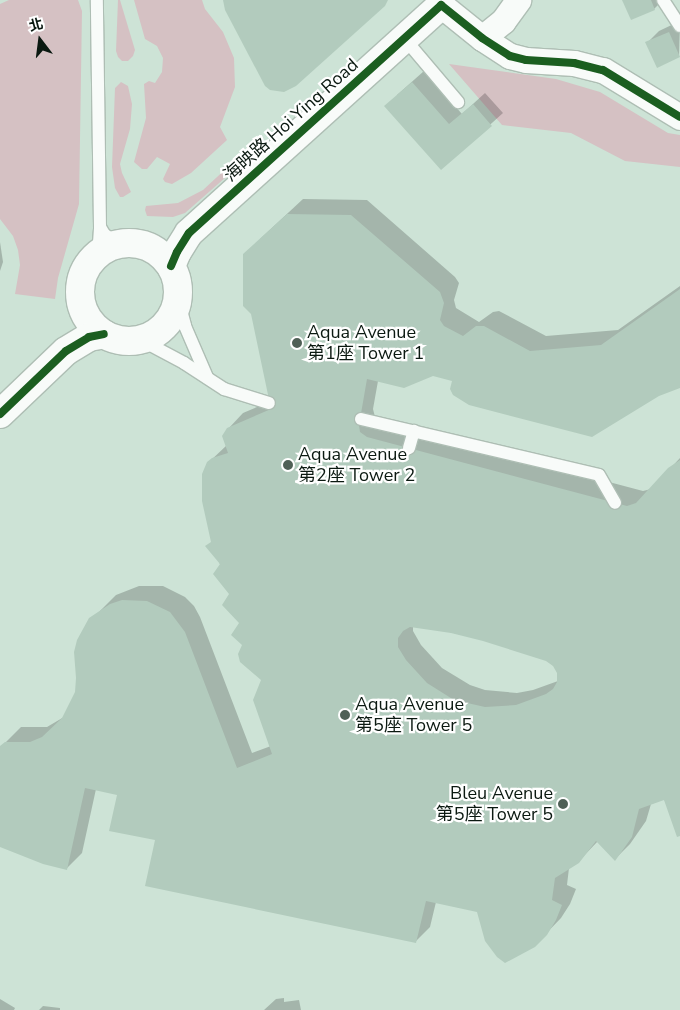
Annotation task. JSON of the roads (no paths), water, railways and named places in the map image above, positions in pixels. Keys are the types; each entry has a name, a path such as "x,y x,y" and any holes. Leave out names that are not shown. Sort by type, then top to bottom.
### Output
{"street":[{"path":"482,38 503,21 518,0"},
{"name":"海映路 Hoi Ying Road","path":"171,266 189,232 404,38 440,2"},
{"path":"440,2 482,38 510,56 526,60 574,62 603,70 680,117"},
{"name":"海映路 Hoi Ying Road","path":"66,351 82,307 81,282 86,267 104,250 121,239 164,242 189,232"},
{"path":"82,307 92,325 104,334 118,340 141,340 159,332 176,309 178,282 171,266 160,253 121,239"},
{"name":"海映路 Hoi Ying Road","path":"0,414 66,351 90,337 104,334"}],"lane":[{"path":"97,0 121,239"},
{"path":"663,0 680,26"},
{"path":"404,38 458,102"},
{"path":"178,299 185,326 207,376"},
{"path":"141,340 207,376 224,389 268,402"},
{"path":"361,419 599,475 614,503"},
{"path":"410,448 414,431"}],"place":[{"name":"Aqua Avenue 第1座 Tower 1","path":"297,343"},
{"name":"Aqua Avenue 第2座 Tower 2","path":"288,465"},
{"name":"Aqua Avenue 第5座 Tower 5","path":"345,715"},
{"name":"Bleu Avenue 第5座 Tower 5","path":"563,804"}]}
